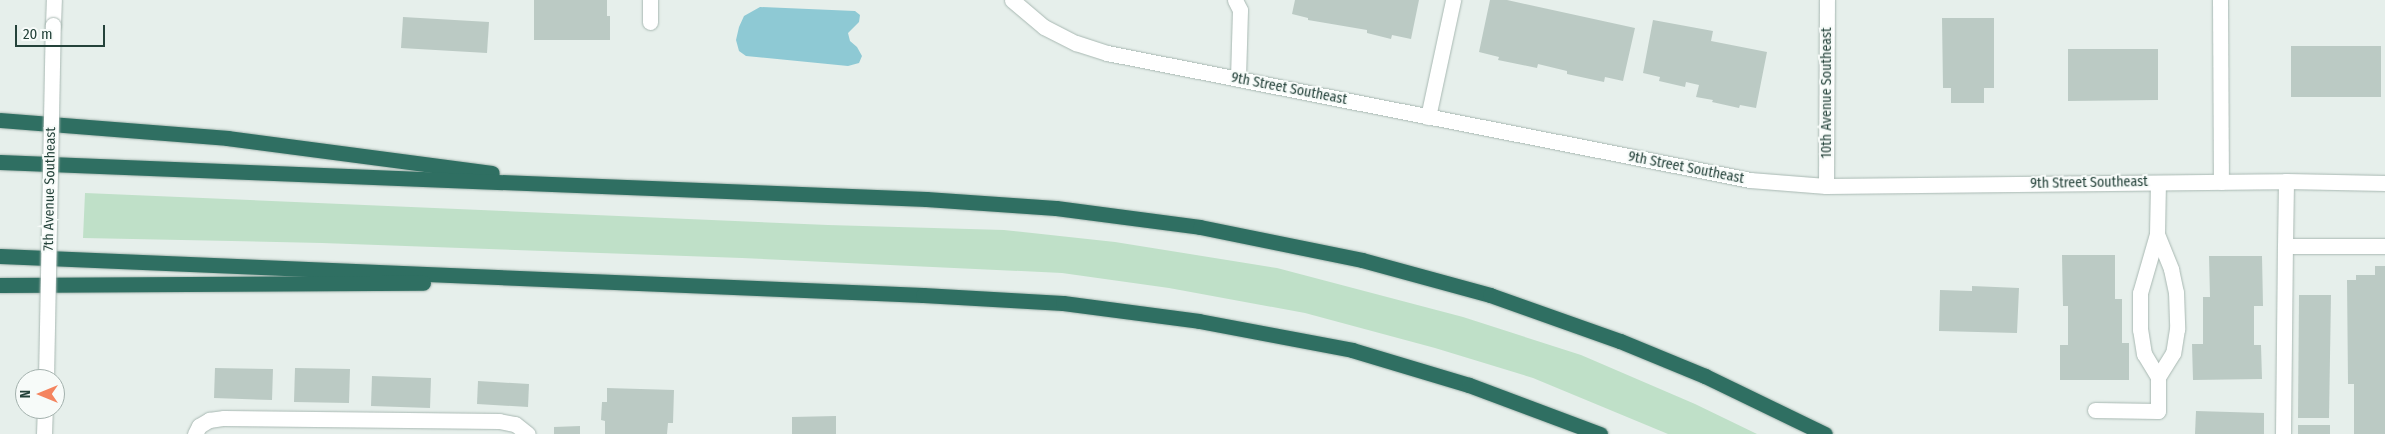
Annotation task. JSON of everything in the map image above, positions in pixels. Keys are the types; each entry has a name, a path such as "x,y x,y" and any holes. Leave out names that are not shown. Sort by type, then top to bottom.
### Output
{"highway":[{"path":"0,120 227,138 590,186"},
{"path":"0,162 926,199 1037,207 1200,227 1362,260 1490,295 1620,341 1705,376 1825,434"},
{"path":"0,256 595,282 923,294 1063,303 1199,321 1352,350 1469,385 1600,434"},
{"path":"0,285 595,282"}],"street":[{"name":"7th Avenue Southeast","path":"46,369 54,0"},
{"path":"650,0 650,22"},
{"name":"9th Street Southeast","path":"1012,0 1044,27 1076,43 1107,53 1750,180 1826,186 2286,181 2385,183"},
{"path":"1234,0 1240,10 1238,79"},
{"path":"1428,117 1453,0"},
{"name":"10th Avenue Southeast","path":"1826,186 1827,0"},
{"path":"2220,0 2221,182"},
{"path":"2283,434 2286,181"},
{"path":"2095,410 2158,411 2158,377 2144,354 2140,330 2140,292 2157,234 2158,183"},
{"path":"2157,234 2171,269 2176,292 2177,329 2173,353 2158,377"},
{"path":"2285,246 2385,246"},
{"path":"195,434 200,426 210,420 224,418 500,421 515,424 528,434"},
{"path":"44,434 45,419"}],"green space":[{"path":"85,193 828,225 1004,230 1115,242 1277,268 1463,317 1581,355 1695,404 1757,434 1668,434 1533,378 1435,348 1305,313 1169,288 1062,273 742,258 322,243 83,238"}],"water":[{"path":"760,7 855,11 860,15 859,22 848,33 850,41 857,47 862,56 859,63 848,66 746,56 739,51 736,40 739,27 744,16"}],"building":[{"path":"534,0 607,0 607,16 610,16 610,40 534,40"},
{"path":"1295,0 1419,0 1411,39 1392,35 1391,39 1367,33 1367,30 1308,20 1308,18 1292,14"},
{"path":"1490,0 1507,0 1635,28 1623,81 1605,77 1604,82 1567,74 1567,71 1538,64 1537,68 1498,60 1499,57 1479,52"},
{"path":"403,17 489,22 487,53 401,48"},
{"path":"1942,18 1994,18 1994,88 1984,88 1984,103 1951,103 1951,88 1943,88"},
{"path":"1653,20 1713,31 1711,41 1767,52 1756,108 1740,105 1739,108 1712,102 1713,100 1696,97 1699,85 1686,82 1685,87 1659,81 1660,77 1643,73"},
{"path":"2291,46 2381,46 2381,97 2291,97"},
{"path":"2068,49 2158,49 2158,100 2068,101"},
{"path":"2062,255 2115,255 2115,299 2122,299 2122,343 2129,343 2129,380 2060,380 2060,345 2068,345 2068,306 2063,306"},
{"path":"2209,256 2262,256 2263,306 2254,306 2254,345 2261,345 2262,379 2193,380 2192,344 2203,344 2203,297 2210,297"},
{"path":"2375,266 2385,266 2385,434 2354,434 2354,384 2348,384 2347,280 2356,280 2356,275 2375,275"},
{"path":"1972,286 2019,288 2017,333 1939,331 1940,290 1972,291"},
{"path":"2299,295 2331,295 2329,418 2298,418"},
{"path":"215,368 273,369 272,400 214,398"},
{"path":"295,368 350,369 349,403 294,402"},
{"path":"372,376 431,378 430,408 371,406"},
{"path":"478,381 529,384 528,407 477,404"},
{"path":"607,388 674,390 673,423 668,423 667,434 605,434 605,421 601,420 602,402 607,402"},
{"path":"2196,411 2264,413 2264,434 2195,434"},
{"path":"836,416 836,434 792,434 792,417"},
{"path":"2298,425 2330,425 2330,434 2298,434"},
{"path":"580,426 580,434 554,434 554,427"}]}
